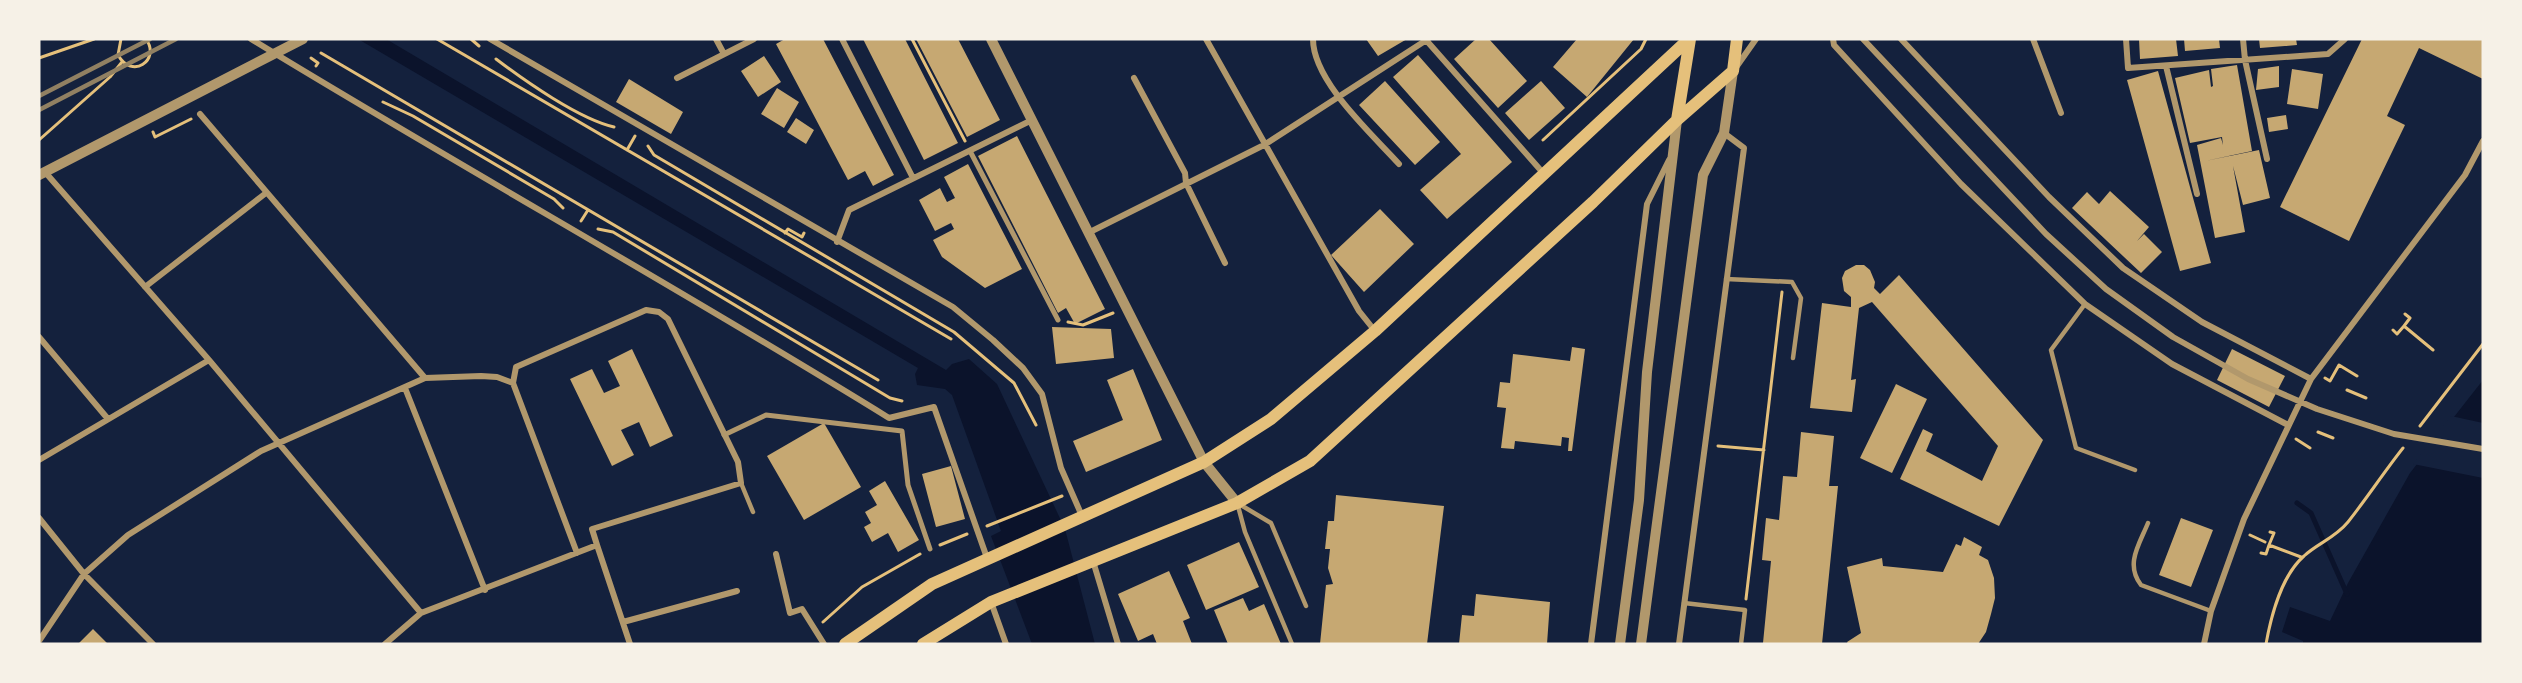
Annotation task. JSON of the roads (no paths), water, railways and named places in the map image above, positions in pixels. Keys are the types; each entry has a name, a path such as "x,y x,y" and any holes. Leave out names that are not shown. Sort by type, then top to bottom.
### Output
{"main road":[{"path":"1677,120 1690,39"},
{"path":"845,644 932,584 1204,462 1271,418 1375,331 1690,39"},
{"path":"923,644 991,603 1237,503 1310,461 1593,202 1677,120 1733,71 1737,39"}],"street":[{"path":"251,39 634,268 773,346 889,418 921,408 934,407 991,557"},
{"path":"303,39 42,173 208,360 421,613"},
{"path":"490,39 837,242 953,307 1023,368 1042,394 1061,468 1082,516"},
{"path":"716,39 724,54"},
{"path":"677,78 754,39"},
{"path":"842,39 914,178"},
{"path":"991,39 1204,462 1237,503"},
{"path":"1206,39 1359,311 1375,331"},
{"path":"1313,39 1313,55 1338,96 1399,164"},
{"path":"1641,644 1703,175 1724,132 1733,71 1756,39"},
{"path":"1833,39 1834,45 1961,184 2085,304 2172,364 2288,425"},
{"path":"1863,39 2046,234 2106,289 2173,337 2248,379 2317,409 2394,434 2483,449"},
{"path":"1901,39 2049,197 2123,268 2202,322 2312,379"},
{"path":"2033,39 2061,113"},
{"path":"2126,39 2128,68 2328,54 2345,39"},
{"path":"2243,39 2245,60 2267,159"},
{"path":"1090,232 1264,145 1427,40 1545,174"},
{"path":"2166,66 2197,194"},
{"path":"1134,78 1185,172 1186,183 1225,263"},
{"path":"200,114 425,378"},
{"path":"837,242 849,210 1032,120"},
{"path":"1620,644 1639,500 1647,372 1677,120"},
{"path":"1679,644 1744,148 1724,132"},
{"path":"2204,644 2211,611 2244,519 2312,379 2465,175 2483,141"},
{"path":"970,151 1058,320"},
{"path":"1591,644 1647,204 1671,156"},
{"path":"145,287 266,193"},
{"path":"577,553 513,383 516,368 646,310 659,312 668,319 738,462 741,483 592,529 630,644"},
{"path":"39,337 108,419"},
{"path":"39,460 208,360"},
{"path":"39,641 84,574 128,535 261,451 425,378 482,376 497,377 513,383"},
{"path":"405,388 485,590"},
{"path":"724,435 766,415 902,431 908,485 930,549"},
{"path":"39,518 84,574 153,644"},
{"path":"385,644 421,613 597,545"},
{"path":"776,554 790,613 801,609 824,644"},
{"path":"1093,560 1118,644"},
{"path":"623,622 737,591"},
{"path":"991,603 1006,644"}],"lane":[{"path":"1726,279 1772,283 1783,280 1792,282 1801,298 1793,357"},
{"path":"2085,304 2051,350 2076,448 2135,470"},
{"path":"741,483 753,512"},
{"path":"1237,503 1271,523 1306,606"},
{"path":"1237,503 1245,532 1292,644"},
{"path":"2148,523 2132,562 2134,576 2141,585 2211,611"},
{"path":"1684,603 1745,610 1741,644"}],"water":[{"path":"358,39 386,39 946,370 952,364 969,359 997,384 1065,529 1095,644 1032,644 991,536 1001,531 952,395 945,389 917,385 915,374 918,368"},
{"path":"2483,380 2483,644 2303,644 2303,641 2282,632 2290,607 2330,621 2348,583 2410,473"}],"waterway":[{"path":"2297,503 2311,513 2347,594"}],"railway":[{"path":"39,96 150,39"},
{"path":"39,110 176,39"}]}
